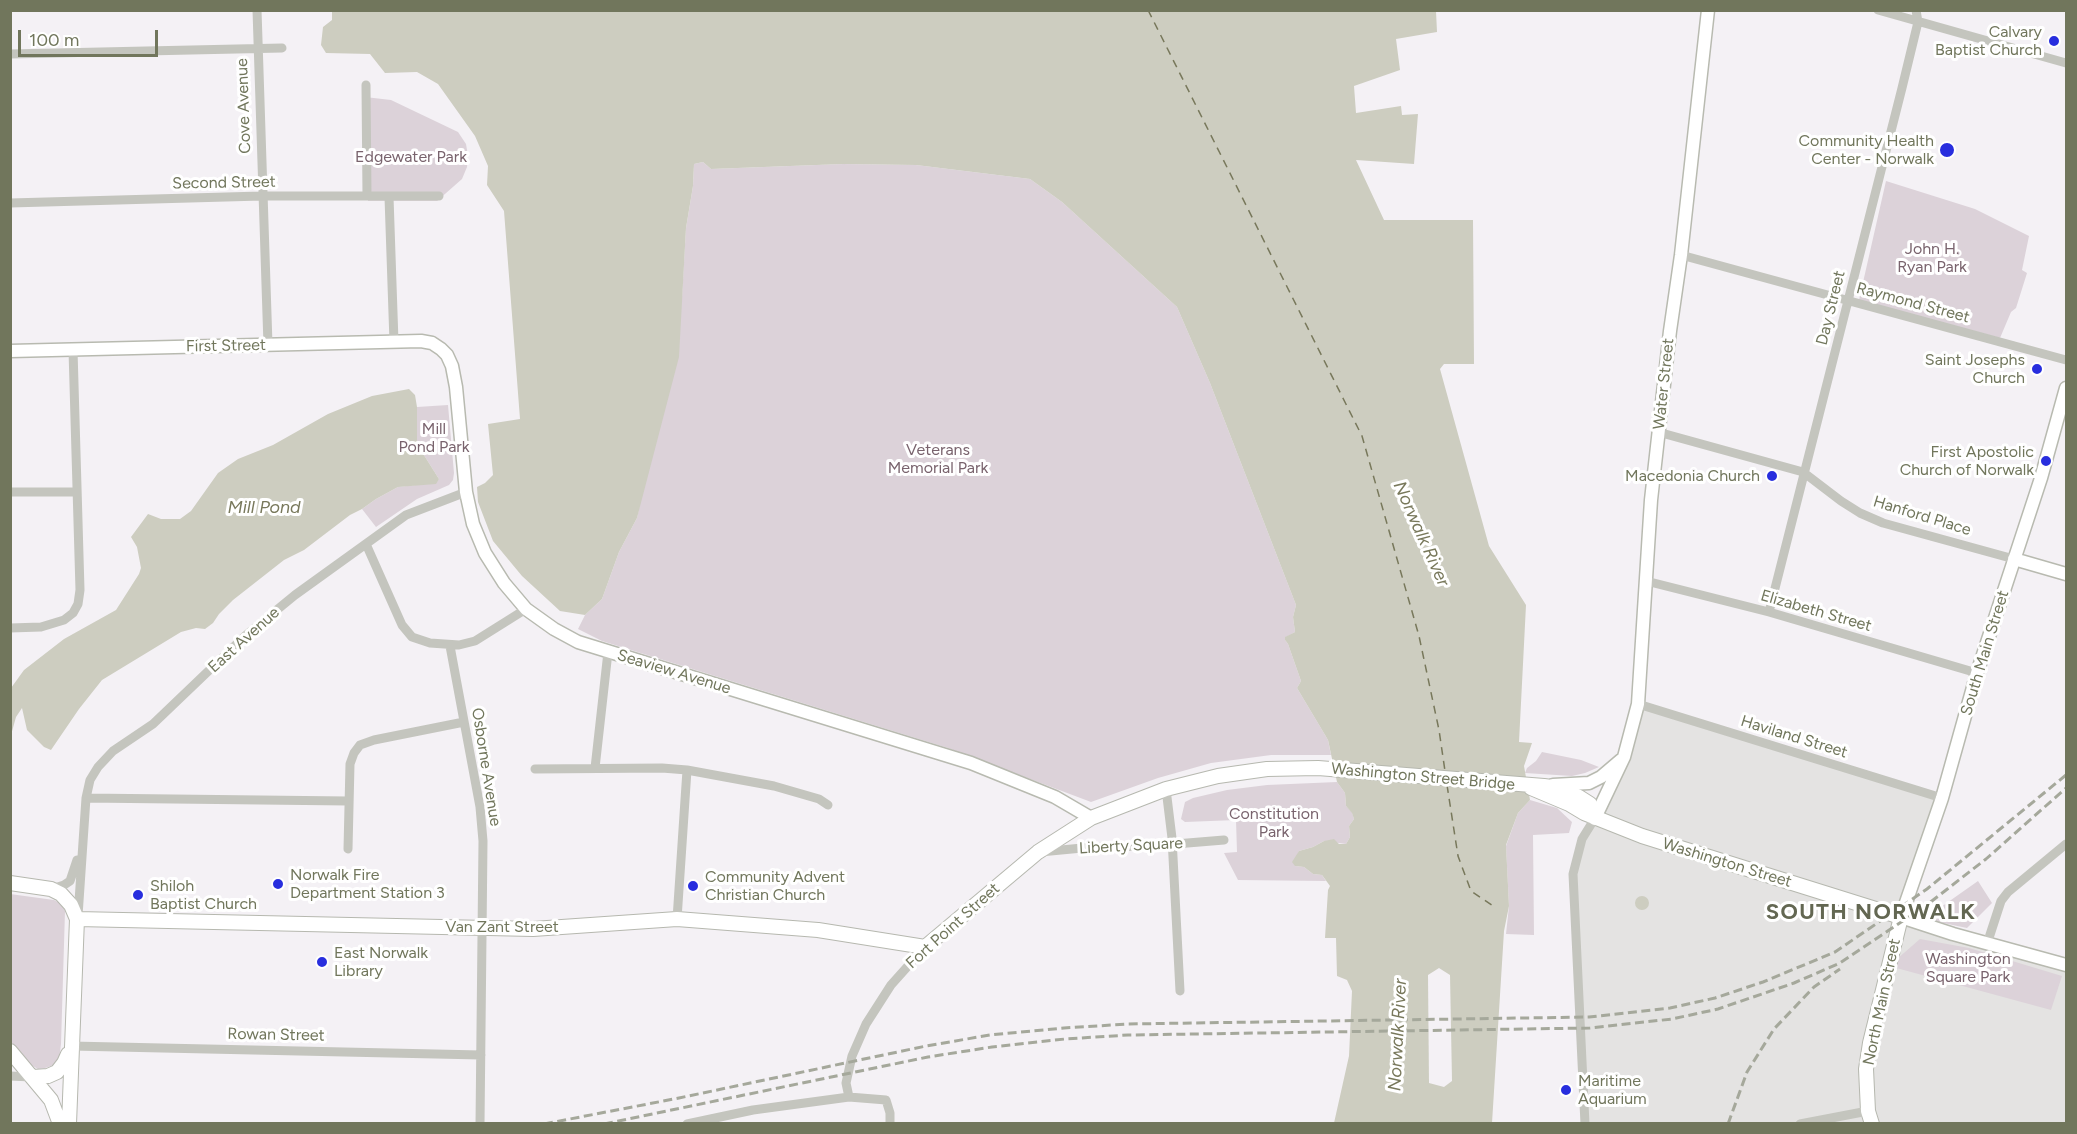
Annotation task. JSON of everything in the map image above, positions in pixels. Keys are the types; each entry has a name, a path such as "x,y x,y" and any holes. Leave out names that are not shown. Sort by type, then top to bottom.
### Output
{"main road":[{"name":"Water Street","path":"1595,818 1624,758 1638,704 1650,500 1670,331 1682,255 1708,10"},
{"name":"First Street","path":"10,351 421,341 441,348"},
{"name":"Seaview Avenue","path":"441,348 452,366 456,387 466,492 473,524 485,553 504,583 526,609 554,629 578,642 971,763 1054,797 1091,818"},
{"name":"South Main Street","path":"1901,917 1942,798 1977,673 2041,478 2067,388"},
{"path":"2014,559 2067,574"},
{"path":"1528,786 1589,783 1601,777 1624,758"},
{"name":"Liberty Square","path":"1091,818 1166,789 1218,776 1267,769 1318,768"},
{"name":"Washington Street Bridge","path":"1318,768 1528,786"},
{"name":"Washington Street","path":"1528,786 1595,818 1642,836 1987,944 2067,965"},
{"path":"1544,786 1559,788 1580,797 1590,804 1595,818"},
{"name":"Fort Point Street","path":"925,947 1038,852 1091,818"},
{"path":"10,883 51,889 68,900 77,919"},
{"name":"North Main Street","path":"1870,1117 1866,1069 1901,917"},
{"name":"Van Zant Street","path":"77,919 533,929 677,920 818,930 925,947"},
{"name":"East Avenue","path":"69,1124 77,919"},
{"path":"33,1077 48,1076 57,1072 64,1064 71,1046"},
{"path":"10,1051 51,1100 60,1124"}],"street":[{"name":"Cove Avenue","path":"257,10 268,345"},
{"path":"1878,10 2067,63"},
{"name":"Day Street","path":"1769,612 1918,22 1916,10"},
{"path":"10,54 282,48"},
{"path":"366,85 368,195"},
{"name":"Second Street","path":"10,203 262,196 439,196"},
{"path":"389,196 394,342"},
{"name":"Raymond Street","path":"1682,255 2067,360"},
{"path":"10,628 41,627 64,620 73,613 78,604 80,590 73,350"},
{"name":"Hanford Place","path":"1658,432 1803,472 1841,501 1860,513 1883,523 2014,559"},
{"path":"10,492 77,492"},
{"name":"East Avenue","path":"77,919 86,798 90,780 98,767 113,751 153,724 245,636 295,595 406,515 466,492"},
{"path":"366,544 402,625 412,637 450,646 475,641 526,609"},
{"name":"Elizabeth Street","path":"1646,581 1769,612 1977,673"},
{"name":"Osborne Avenue","path":"450,646 480,807 482,835 480,1124"},
{"path":"595,768 608,652"},
{"name":"Haviland Street","path":"1638,704 1942,798"},
{"path":"348,849 350,764 360,745 374,740 464,722"},
{"path":"535,768 687,770 774,786 819,799 828,805"},
{"path":"677,920 687,770"},
{"path":"1166,789 1172,844 1180,991"},
{"path":"86,798 348,801"},
{"path":"1585,1124 1573,874 1582,839 1595,818"},
{"name":"Liberty Square","path":"1038,852 1224,840"},
{"name":"East Avenue","path":"51,889 64,885 74,874 82,841"},
{"path":"1987,944 2001,901 2008,892 2067,844"},
{"name":"Fort Point Street","path":"849,1097 846,1083 852,1056 866,1024 891,985 925,947"},
{"name":"Rowan Street","path":"71,1046 481,1055"},
{"path":"10,1076 33,1077"},
{"path":"687,1124 753,1110 849,1097 886,1100 891,1113 890,1124"},
{"path":"1800,1124 1870,1117"}],"shaded area":[{"path":"1638,704 1942,798 1901,917 2066,965 2066,1123 1585,1123 1573,874"}],"green space":[{"name":"Edgewater Park","path":"365,97 391,100 458,132 466,144 468,156 467,167 462,179 437,201 368,201"},
{"name":"Veterans Memorial Park","path":"703,162 711,169 843,164 916,165 1030,179 1062,202 1177,307 1210,383 1296,605 1293,617 1295,632 1285,640 1301,681 1297,688 1328,740 1331,755 1271,755 1211,763 1158,778 1091,802 948,748 602,641 578,629 585,615 602,599 619,552 637,518 682,297 686,228 694,164"},
{"name":"John H. Ryan Park","path":"1886,181 1975,209 2029,236 2022,270 2027,273 2016,308 2011,312 2000,338 1859,300"},
{"name":"Mill Pond Park","path":"448,405 453,480 449,485 417,499 376,527 362,509 398,487 433,483 439,479 417,444 417,407"},
{"path":"1542,752 1581,760 1599,767 1572,776 1525,773"},
{"name":"Constitution Park","path":"1337,782 1345,793 1346,806 1352,812 1354,819 1349,826 1350,837 1346,844 1324,841 1299,851 1295,866 1304,867 1313,874 1322,875 1326,881 1238,880 1224,853 1237,852 1236,820 1185,822 1181,819 1185,802 1193,798 1227,790 1267,785"},
{"path":"1530,800 1557,808 1572,822 1569,833 1533,835 1534,935 1506,934 1509,906 1506,846 1518,813"},
{"path":"1978,881 1992,903 1967,928 1924,919"},
{"path":"10,894 54,900 62,904 65,911 59,1060 54,1065 45,1068 38,1069 31,1065 11,1042"},
{"name":"Washington Square Park","path":"1920,939 1969,948 2062,976 2051,1010 1889,966"}],"water":[{"name":"Norwalk River","path":"332,10 1436,11 1437,32 1396,39 1400,70 1354,86 1356,113 1401,106 1402,115 1418,114 1414,164 1356,160 1384,220 1473,220 1474,364 1444,364 1440,369 1489,546 1526,605 1519,742 1532,743 1524,766 1530,800 1518,813 1506,845 1509,906 1504,931 1492,1123 1334,1123 1349,1056 1352,991 1347,980 1337,976 1336,938 1325,938 1330,886 1322,875 1313,874 1304,867 1295,866 1292,862 1299,851 1324,841 1334,839 1339,844 1346,844 1350,837 1349,826 1354,819 1346,806 1345,793 1337,782 1328,740 1297,688 1301,681 1285,640 1285,637 1295,632 1293,617 1296,605 1210,383 1177,307 1062,202 1030,179 916,165 843,164 711,169 703,162 694,164 686,228 679,357 637,518 619,552 602,599 585,615 560,611 522,576 493,541 478,502 477,487 493,475 488,424 520,419 504,211 487,185 488,166 475,136 438,84 417,72 385,73 370,54 326,53 321,45 323,27 332,20"},
{"name":"Mill Pond","path":"409,389 415,395 417,407 417,444 439,479 436,484 398,487 376,499 350,515 304,550 284,560 233,600 205,629 196,628 181,632 102,680 51,750 44,747 27,730 22,708 16,717 11,735 11,688 24,670 64,639 116,610 141,568 137,547 131,537 148,514 161,519 180,519 191,511 218,473 238,459 273,445 328,414 372,396"},
{"path":"1639,896 1645,896 1649,903 1645,910 1639,910 1635,906 1635,900"}],"pier":[{"path":"1439,968 1450,975 1452,1081 1444,1087 1429,1083 1428,975"}],"ferry route":[{"path":"1148,10 1362,436 1419,636 1439,730 1445,771"},
{"path":"1447,785 1458,856 1471,891 1496,908"}],"railway":[{"path":"544,1124 990,1035 1128,1024 1589,1017 1670,1008 1715,998 1763,982 1835,952 1927,889 2066,775"},
{"path":"604,1124 928,1057 1065,1039 1128,1035 1590,1028 1672,1019 1718,1009 1794,983 1840,963 1928,904 1986,859 2066,788"},
{"path":"1728,1124 1747,1072 1774,1029 1814,987 1840,969"}],"place":[{"name":"Calvary Baptist Church","path":"2054,41"},
{"name":"Community Health Center - Norwalk","path":"1947,150"},
{"name":"Saint Josephs Church","path":"2037,369"},
{"name":"First Apostolic Church of Norwalk","path":"2046,461"},
{"name":"Macedonia Church","path":"1772,476"},
{"name":"Norwalk Fire Department Station 3","path":"278,884"},
{"name":"Community Advent Christian Church","path":"693,886"},
{"name":"Shiloh Baptist Church","path":"138,895"},
{"name":"East Norwalk Library","path":"322,962"},
{"name":"Maritime Aquarium","path":"1566,1090"}],"district":[{"name":"SOUTH NORWALK","path":"1871,913"}]}
